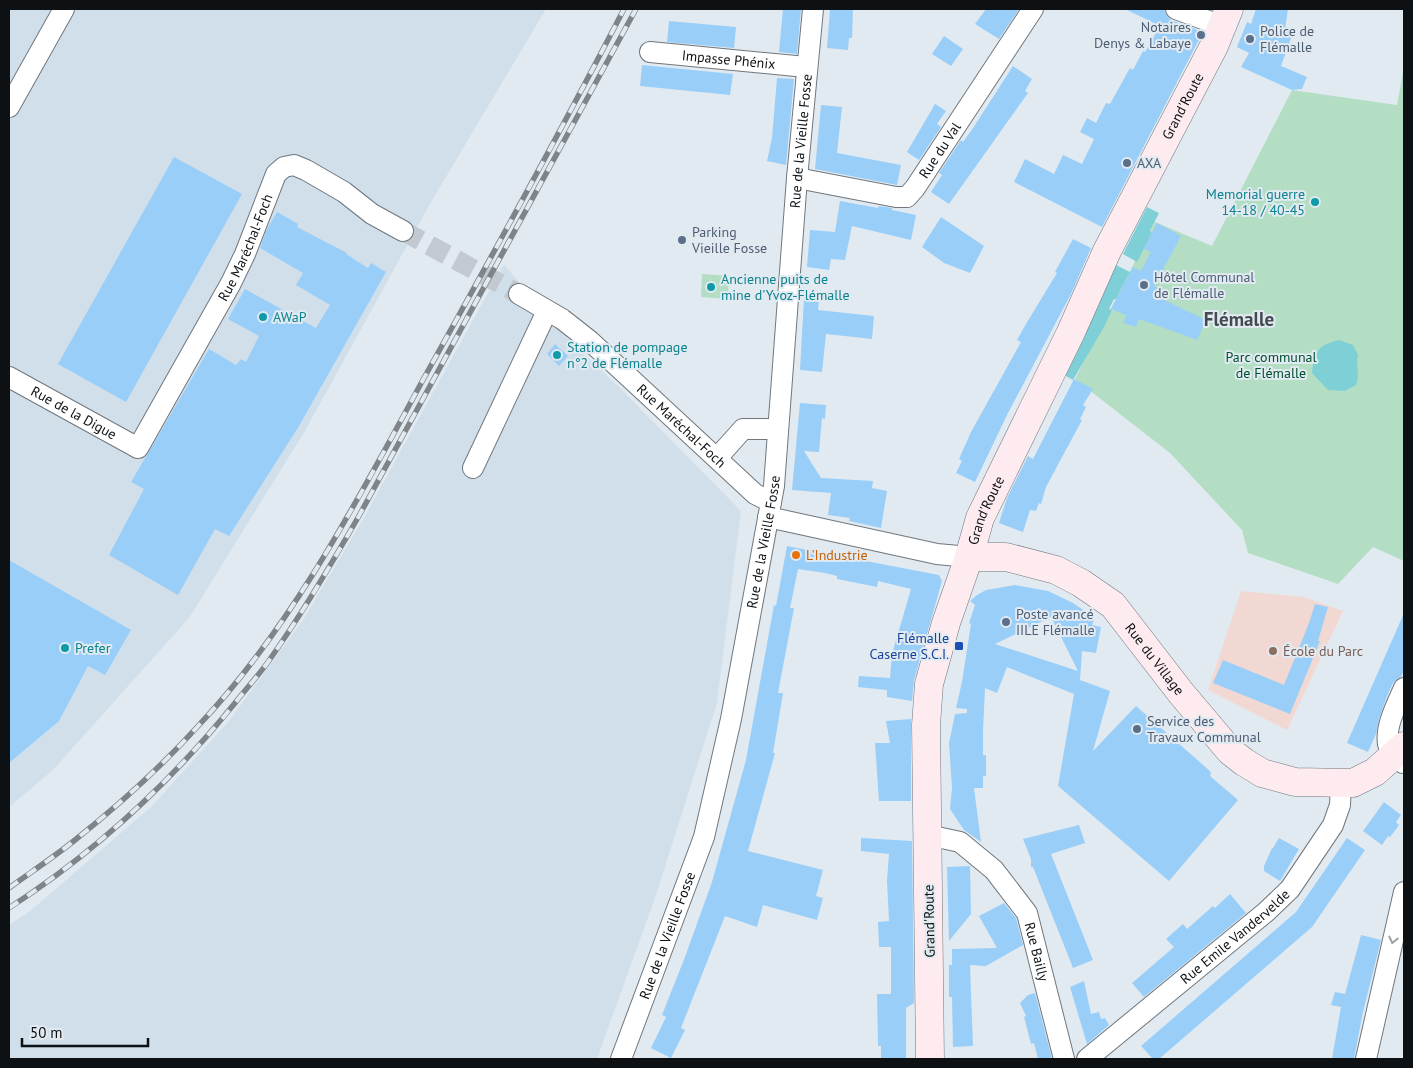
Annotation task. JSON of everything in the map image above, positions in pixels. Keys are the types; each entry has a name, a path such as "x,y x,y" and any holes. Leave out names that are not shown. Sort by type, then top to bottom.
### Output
{"street":[{"path":"9,107 64,9"},
{"name":"Rue de la Vieille Fosse","path":"622,1059 704,837 731,720 774,486 806,67 813,9"},
{"name":"Rue du Val","path":"797,178 896,197 907,196 916,188 1033,9"},
{"path":"1176,9 1226,17"},
{"name":"Grand'Route","path":"930,1059 926,725 929,684 946,623 969,557 980,518 1071,332 1107,251 1198,79 1226,17"},
{"name":"Impasse Phénix","path":"650,52 806,67"},
{"name":"Rue Maréchal-Foch","path":"138,448 231,284 245,254 276,174 284,167 294,165 306,170 344,192 372,214 403,231"},
{"name":"Rue Maréchal-Foch","path":"519,294 562,319 590,340 769,509 937,554 969,557"},
{"path":"474,468 547,311"},
{"name":"Rue de la Digue","path":"9,377 138,448"},
{"path":"716,458 743,429 778,429"},
{"name":"Rue du Village","path":"969,557 1006,557 1056,570 1081,583 1113,605 1181,693 1230,751 1244,762 1262,772 1296,782 1353,783 1401,755"},
{"path":"1401,755 1388,745 1389,727 1395,707 1404,688"},
{"name":"Rue Emile Vandervelde","path":"1087,1059 1266,912 1290,889 1333,825 1340,804 1341,784"},
{"name":"Rue Bailly","path":"928,835 960,842 994,870 1027,912 1064,1059"},
{"path":"1366,1059 1404,892"}],"shaded area":[{"path":"9,9 546,9 431,202 305,431 189,618 53,770 9,807"},
{"path":"504,264 555,327 619,387 741,511 717,703 656,895 597,1059 9,1059 9,925 30,911 151,807 229,721 303,620 362,521"},
{"name":"École du Parc","path":"1241,591 1304,597 1343,611 1287,730 1208,690"}],"green space":[{"name":"Parc communal de Flémalle","path":"1404,67 1404,561 1373,547 1338,584 1248,553 1242,530 1170,453 1075,379 1155,222 1212,246 1292,90 1397,105"},
{"path":"702,274 729,276 728,299 701,297"}],"water":[{"path":"1147,207 1159,213 1150,231 1152,233 1137,262 1123,254"},
{"path":"1116,265 1130,272 1109,309 1112,310 1104,327 1073,380 1057,371"},
{"path":"1339,340 1353,345 1358,355 1356,385 1345,391 1328,390 1312,373 1314,359 1318,350 1326,344"}],"building":[{"path":"783,9 801,9 797,54 779,52"},
{"path":"830,9 853,9 852,38 849,38 848,50 827,48"},
{"path":"986,9 1019,9 999,39 975,24"},
{"path":"1125,9 1164,9 1171,20 1203,32 1102,227 1014,182 1025,159 1054,174 1063,155 1082,164 1094,139 1080,132 1087,118 1096,123 1106,103 1110,104 1130,68 1133,70 1160,26"},
{"path":"1256,9 1288,9 1285,29 1294,30 1281,66 1307,77 1302,89 1292,90 1241,67 1249,53 1237,47 1247,22 1251,24"},
{"path":"669,21 736,27 734,48 667,42"},
{"path":"944,36 963,49 951,66 932,54"},
{"path":"642,65 733,74 730,95 640,86"},
{"path":"1013,66 1032,79 1025,91 1028,93 949,204 931,192 942,175 939,173 961,140 963,142 973,128"},
{"path":"777,78 794,79 786,165 767,161 772,138"},
{"path":"935,104 946,111 937,124 941,127 919,160 907,152"},
{"path":"821,105 842,107 837,153 901,165 897,185 815,169"},
{"path":"174,157 242,194 126,402 58,364"},
{"path":"840,201 878,208 879,206 892,208 892,210 916,215 911,240 852,226 845,260 831,259 829,270 807,267 810,230 835,232"},
{"path":"277,212 298,224 297,227 347,253 368,268 371,263 386,272 299,426 229,536 215,529 178,595 109,555 144,489 131,482 209,349 236,365 241,359 246,362 259,336 228,319 245,289 316,328 330,305 296,285 303,273 260,248 266,231"},
{"path":"941,217 984,246 970,273 944,263 922,247"},
{"path":"1157,223 1181,236 1154,286 1165,292 1162,299 1206,320 1197,340 1139,319 1136,327 1123,323 1126,315 1111,309 1133,267 1141,271 1151,252 1144,249"},
{"path":"1073,239 1091,248 1072,292 1008,413 975,482 956,473 962,461 959,459 971,432 1021,342 1017,340 1057,273 1055,272"},
{"path":"804,298 819,300 818,310 874,316 872,339 826,334 822,372 800,370"},
{"name":"Station de pompage n°2 de Flémalle","path":"555,344 568,356 559,366 547,354"},
{"path":"1074,379 1093,389 1083,405 1086,407 1080,419 1082,420 1046,487 1041,504 1039,503 1036,511 1030,510 1023,532 999,523 1007,498 1028,456 1033,459"},
{"path":"800,403 826,405 825,419 822,418 819,452 804,451 821,478 873,481 872,488 887,491 881,528 849,521 850,518 828,515 831,493 792,490"},
{"path":"787,546 939,575 942,581 914,680 912,701 887,697 887,690 858,687 859,676 890,678 892,654 911,589 878,581 877,587 837,579 837,576 825,573 798,569 790,608 794,608 778,693 783,693 773,753 775,753 748,851 823,870 816,896 823,898 817,920 763,905 757,927 725,916 681,1028 685,1030 671,1058 651,1048 666,1017 662,1015 712,882 746,760 774,605 776,606"},
{"name":"Prefer","path":"9,560 131,630 105,675 88,666 59,721 9,763"},
{"path":"1015,585 1048,591 1073,603 1089,614 1088,618 1094,620 1092,625 1101,627 1096,653 1082,651 1080,680 1110,691 1093,751 1136,706 1211,772 1210,776 1238,800 1169,881 1058,786 1074,694 1007,667 997,693 985,688 983,755 986,755 986,776 983,776 983,788 974,788 981,842 964,830 950,809 952,788 949,743 955,714 967,713 967,709 956,708 971,624 969,623 975,605 970,601 986,590","holes":["1051,617 1078,671 995,644"]},
{"path":"1315,604 1328,607 1318,641 1320,641 1290,714 1213,683 1223,660 1284,685"},
{"path":"1404,613 1404,670 1401,677 1393,683 1387,696 1376,734 1368,752 1347,743"},
{"path":"911,719 911,801 879,801 875,743 890,743 886,721"},
{"path":"1384,802 1401,815 1396,822 1399,825 1382,845 1363,831"},
{"path":"1079,825 1085,843 1051,854 1093,960 1073,968 1033,867 1031,867 1031,859 1023,839"},
{"path":"861,838 912,841 914,1003 906,1008 906,1059 881,1059 881,1046 878,1046 877,994 891,994 891,947 879,947 878,922 889,921 887,881 889,854 861,851"},
{"path":"1279,838 1299,849 1280,881 1264,871 1264,866 1272,848"},
{"path":"1347,838 1365,850 1312,927 1159,1059 1153,1059 1141,1046 1296,912"},
{"path":"970,866 971,914 949,941 947,867"},
{"path":"1230,894 1246,913 1144,997 1132,983 1174,947 1166,939 1183,924 1187,929"},
{"path":"1004,903 1016,918 1023,945 986,966 970,965 973,1046 953,1047 952,997 949,997 949,965 952,965 952,949 997,948 979,916"},
{"path":"1361,935 1381,940 1363,1012 1354,1059 1332,1059 1341,1007 1331,1005 1335,992 1345,994"},
{"path":"1084,981 1091,1014 1099,1012 1101,1019 1105,1018 1109,1025 1087,1044 1070,987"},
{"path":"1035,993 1052,1059 1038,1059 1034,1043 1031,1044 1024,1017 1026,1016 1020,1003 1028,995"}],"tunnel":[{"path":"403,231 519,294"}],"railway":[{"path":"9,888 75,840 155,771 185,741 233,686 295,603 374,469 526,194 624,9"},
{"path":"9,908 40,887 101,840 158,788 185,761 268,662 293,626 360,514 636,9"}],"place":[{"name":"Notaires Denys & Labaye","path":"1201,35"},
{"name":"Police de Flémalle","path":"1250,39"},
{"name":"AXA","path":"1127,163"},
{"name":"Memorial guerre 14-18 / 40-45","path":"1315,202"},
{"name":"Parking Vieille Fosse","path":"682,240"},
{"name":"Hôtel Communal de Flémalle","path":"1144,285"},
{"name":"Ancienne puits de mine d'Yvoz-Flémalle","path":"711,287"},
{"name":"AWaP","path":"263,317"},
{"name":"Station de pompage n°2 de Flémalle","path":"557,355"},
{"name":"L'Industrie","path":"796,555"},
{"name":"Poste avancé IILE Flémalle","path":"1006,622"},
{"name":"Flémalle Caserne S.C.I.","path":"959,646"},
{"name":"Prefer","path":"65,648"},
{"name":"École du Parc","path":"1273,651"},
{"name":"Service des Travaux Communal","path":"1137,729"}],"district":[{"name":"Flémalle","path":"1239,319"}]}
